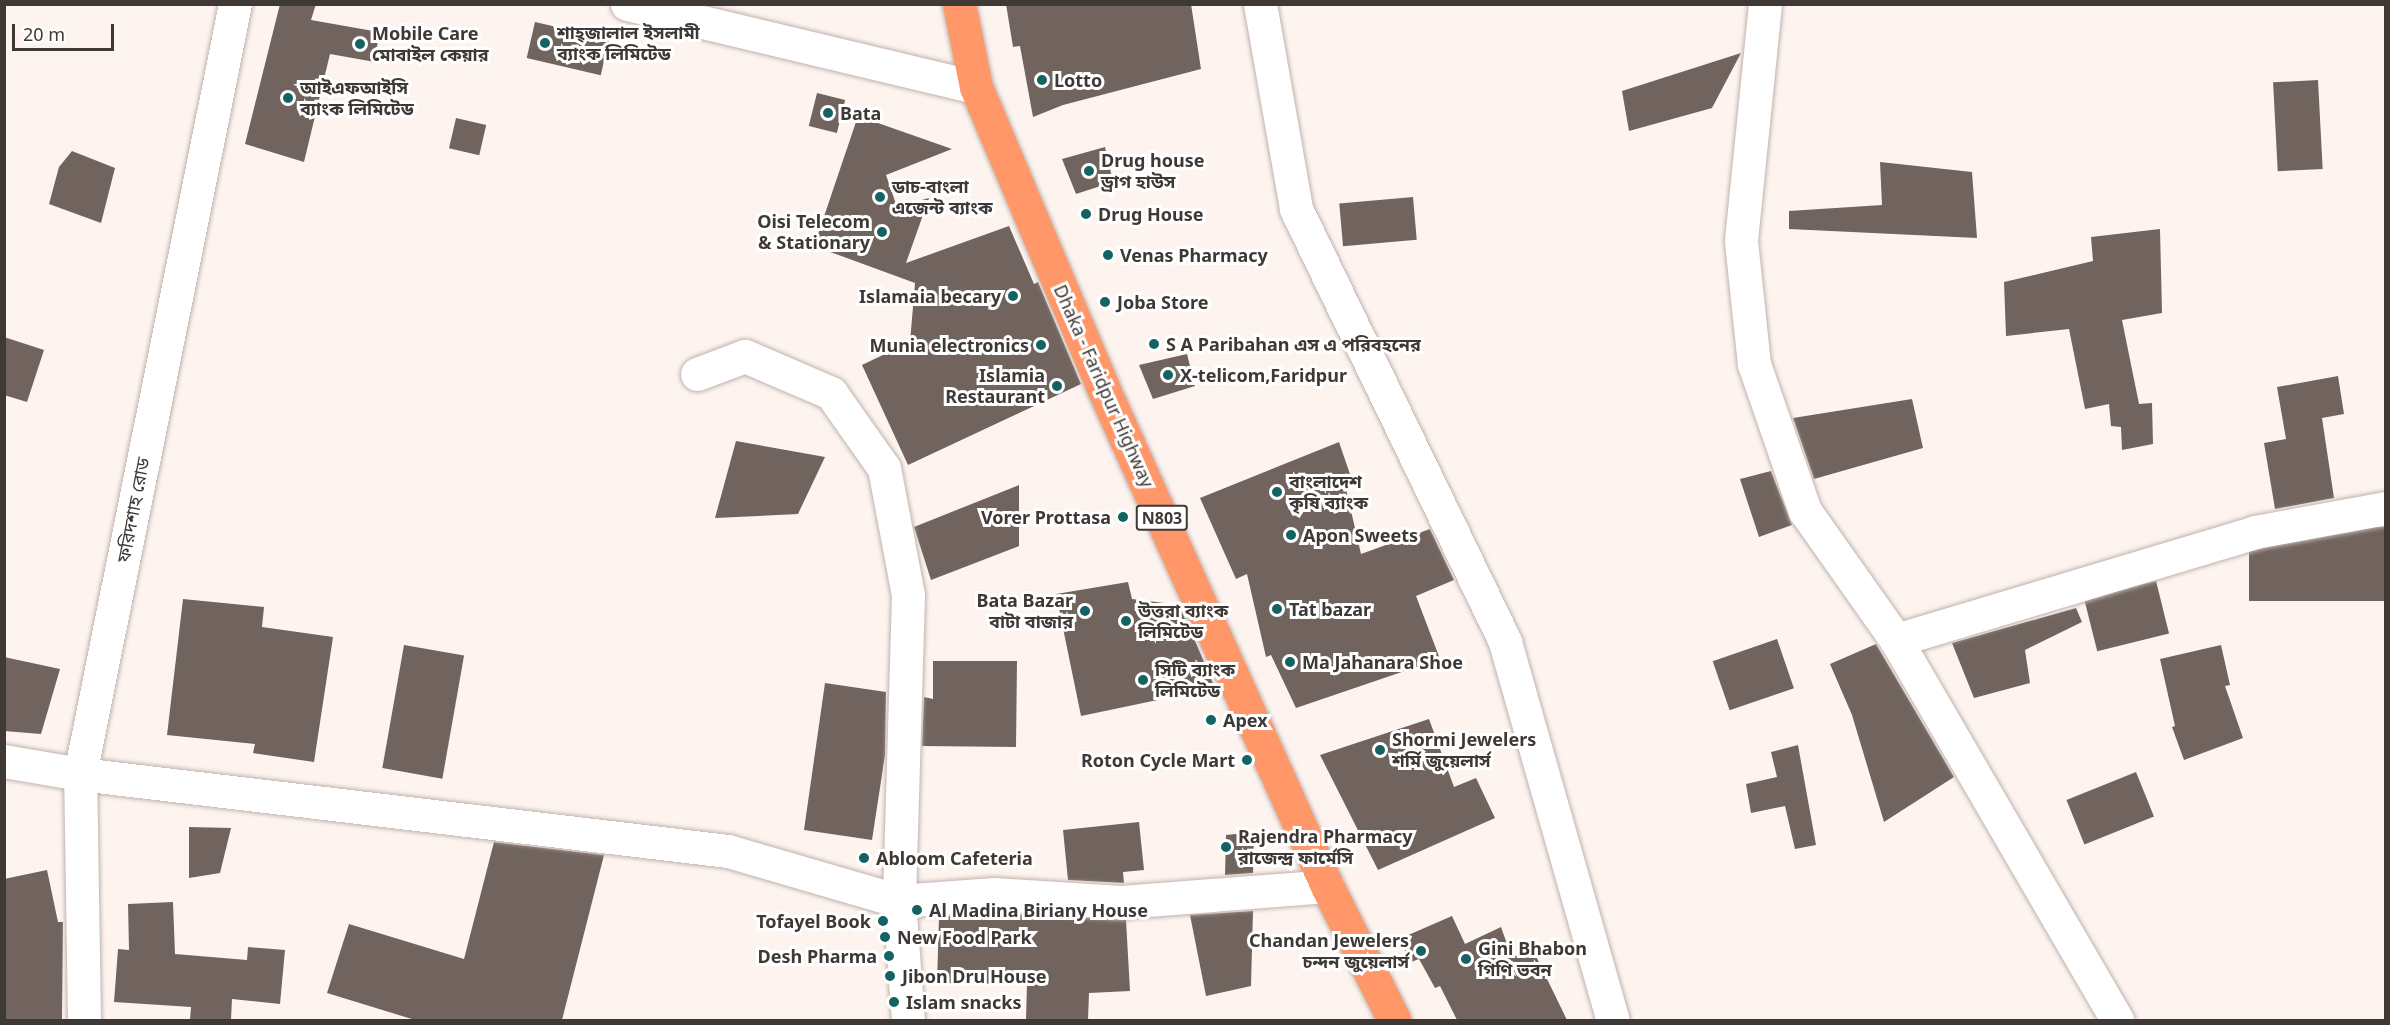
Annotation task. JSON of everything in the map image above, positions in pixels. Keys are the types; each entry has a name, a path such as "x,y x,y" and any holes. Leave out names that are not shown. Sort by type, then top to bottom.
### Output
{"highway":[{"name":"Dhaka - Faridpur Highway","path":"959,4 976,87 1103,388 1327,886 1394,1020"}],"street":[{"name":"ফরিদশাহ রোড","path":"84,1020 80,774 235,4"},
{"path":"627,4 976,87"},
{"path":"1260,4 1296,209 1505,642 1613,1020"},
{"path":"1765,4 1741,241 1754,364 1805,511 1896,640 2117,1020"},
{"path":"697,374 745,356 831,393 884,468 908,596 899,901 908,1020"},
{"path":"1896,640 2255,532 2385,508"},
{"path":"4,761 80,774 728,850 899,901 994,894 1121,902 1327,886"}],"building":[{"name":"আইএফআইসি ব্যাংক লিমিটেড","path":"280,4 316,4 311,20 379,32 375,62 330,54 304,162 245,144"},
{"path":"1006,4 1191,4 1201,69 1063,105 1033,117 1020,46 1013,47"},
{"path":"535,22 609,39 601,75 527,58"},
{"path":"1741,53 1712,108 1629,131 1622,91"},
{"path":"2318,80 2323,169 2278,171 2273,82"},
{"name":"Bata","path":"817,93 845,100 837,133 809,126"},
{"path":"858,116 952,149 886,175 897,207 929,198 906,263 1009,226 1034,284 1038,282 1081,384 908,465 862,365 910,342 915,283 814,246"},
{"path":"456,118 486,125 479,155 449,148"},
{"name":"Drug house ড্রাগ হাউস","path":"1105,147 1113,182 1076,194 1062,159"},
{"path":"72,151 115,168 101,223 49,204 59,167"},
{"path":"1880,162 1972,172 1977,238 1789,229 1789,211 1882,205"},
{"path":"1413,197 1417,240 1343,246 1339,203"},
{"path":"2160,229 2162,313 2122,320 2139,404 2152,403 2153,444 2122,450 2121,427 2111,426 2109,404 2085,409 2069,329 2006,336 2004,282 2093,261 2091,237"},
{"path":"4,337 44,350 27,402 4,395"},
{"name":"X-telicom,Faridpur","path":"1187,354 1195,386 1153,399 1139,365"},
{"path":"2338,376 2344,414 2322,418 2334,498 2275,509 2264,443 2286,439 2277,387"},
{"path":"1912,399 1923,448 1814,479 1793,418"},
{"path":"736,441 825,457 798,514 715,518"},
{"path":"1339,442 1354,486 1346,489 1361,554 1430,529 1454,580 1416,596 1440,659 1296,708 1271,655 1266,657 1247,574 1236,579 1200,498"},
{"path":"1771,471 1792,525 1759,537 1740,479"},
{"path":"1019,485 1019,546 931,580 914,527"},
{"path":"2249,527 2385,527 2385,601 2249,601"},
{"path":"2156,581 2169,633 2097,651 2084,599"},
{"path":"1128,582 1132,599 1180,605 1215,688 1081,716 1056,594"},
{"path":"183,599 264,607 262,627 333,637 314,762 253,753 255,744 167,735"},
{"path":"2076,608 2082,622 2025,650 2030,683 1974,698 1952,643"},
{"path":"1777,639 1794,688 1730,710 1713,661"},
{"path":"1876,644 1954,777 1884,822 1852,715 1830,664"},
{"path":"404,645 464,656 442,779 382,768"},
{"path":"2221,645 2230,685 2225,686 2243,738 2184,760 2172,727 2175,726 2160,659"},
{"path":"4,657 60,669 41,734 4,731"},
{"path":"933,661 1017,661 1016,747 922,746 924,697 933,699"},
{"path":"825,683 886,692 885,755 872,840 804,830"},
{"path":"1429,719 1454,787 1476,778 1495,818 1378,870 1320,755"},
{"path":"1798,745 1816,845 1795,849 1785,806 1751,813 1746,784 1777,777 1771,752"},
{"path":"2136,772 2154,817 2084,845 2066,800"},
{"path":"1139,822 1144,870 1123,872 1124,883 1068,880 1063,830"},
{"path":"189,827 231,828 220,873 189,878"},
{"path":"1254,832 1253,873 1225,875 1226,835"},
{"path":"494,842 604,855 562,1020 415,1020 327,993 349,924 464,959"},
{"path":"47,870 58,922 63,922 62,1020 4,1020 4,879"},
{"path":"173,902 175,954 247,960 248,947 285,950 280,1004 232,999 231,1020 190,1020 191,1007 114,1002 118,949 129,950 128,904"},
{"path":"1253,911 1251,986 1206,996 1190,915"},
{"path":"994,913 1126,920 1130,991 1089,993 1088,1020 1026,1020 1027,984 937,983 939,917"},
{"path":"1452,916 1465,944 1501,927 1512,958 1532,948 1567,1020 1457,1020 1440,986 1435,988 1419,959 1411,962 1399,939"}],"place":[{"name":"শাহ্জালাল ইসলামী ব্যাংক লিমিটেড","path":"545,43"},
{"name":"Mobile Care মোবাইল কেয়ার","path":"360,44"},
{"name":"Lotto","path":"1042,80"},
{"name":"আইএফআইসি ব্যাংক লিমিটেড","path":"288,98"},
{"name":"Bata","path":"828,113"},
{"name":"Drug house ড্রাগ হাউস","path":"1089,171"},
{"name":"ডাচ-বাংলা এজেন্ট ব্যাংক","path":"880,197"},
{"name":"Drug House","path":"1086,214"},
{"name":"Oisi Telecom & Stationary","path":"882,232"},
{"name":"Venas Pharmacy","path":"1108,255"},
{"name":"Islamaia becary","path":"1013,296"},
{"name":"Joba Store","path":"1105,302"},
{"name":"S A Paribahan এস এ পরিবহনের","path":"1154,344"},
{"name":"Munia electronics","path":"1041,345"},
{"name":"X-telicom,Faridpur","path":"1168,375"},
{"name":"Islamia Restaurant","path":"1057,386"},
{"name":"বাংলাদেশ কৃষি ব্যাংক","path":"1277,492"},
{"name":"Vorer Prottasa","path":"1123,517"},
{"name":"Apon Sweets","path":"1291,535"},
{"name":"Tat bazar","path":"1277,609"},
{"name":"Bata Bazar বাটা বাজার","path":"1085,611"},
{"name":"উত্তরা ব্যাংক লিমিটেড","path":"1126,621"},
{"name":"Ma Jahanara Shoe","path":"1290,662"},
{"name":"সিটি ব্যাংক লিমিটেড","path":"1143,680"},
{"name":"Apex","path":"1211,720"},
{"name":"Shormi Jewelers শর্মি জুয়েলার্স","path":"1380,750"},
{"name":"Roton Cycle Mart","path":"1247,760"},
{"name":"Rajendra Pharmacy রাজেন্দ্র ফার্মেসি","path":"1226,847"},
{"name":"Abloom Cafeteria","path":"864,858"},
{"name":"Al Madina Biriany House","path":"917,910"},
{"name":"Tofayel Book","path":"883,921"},
{"name":"New Food Park","path":"885,937"},
{"name":"Chandan Jewelers চন্দন জুয়েলার্স","path":"1421,951"},
{"name":"Desh Pharma","path":"889,956"},
{"name":"Gini Bhabon গিণি ভবন","path":"1466,959"},
{"name":"Jibon Dru House","path":"890,976"},
{"name":"Islam snacks","path":"894,1002"}]}
